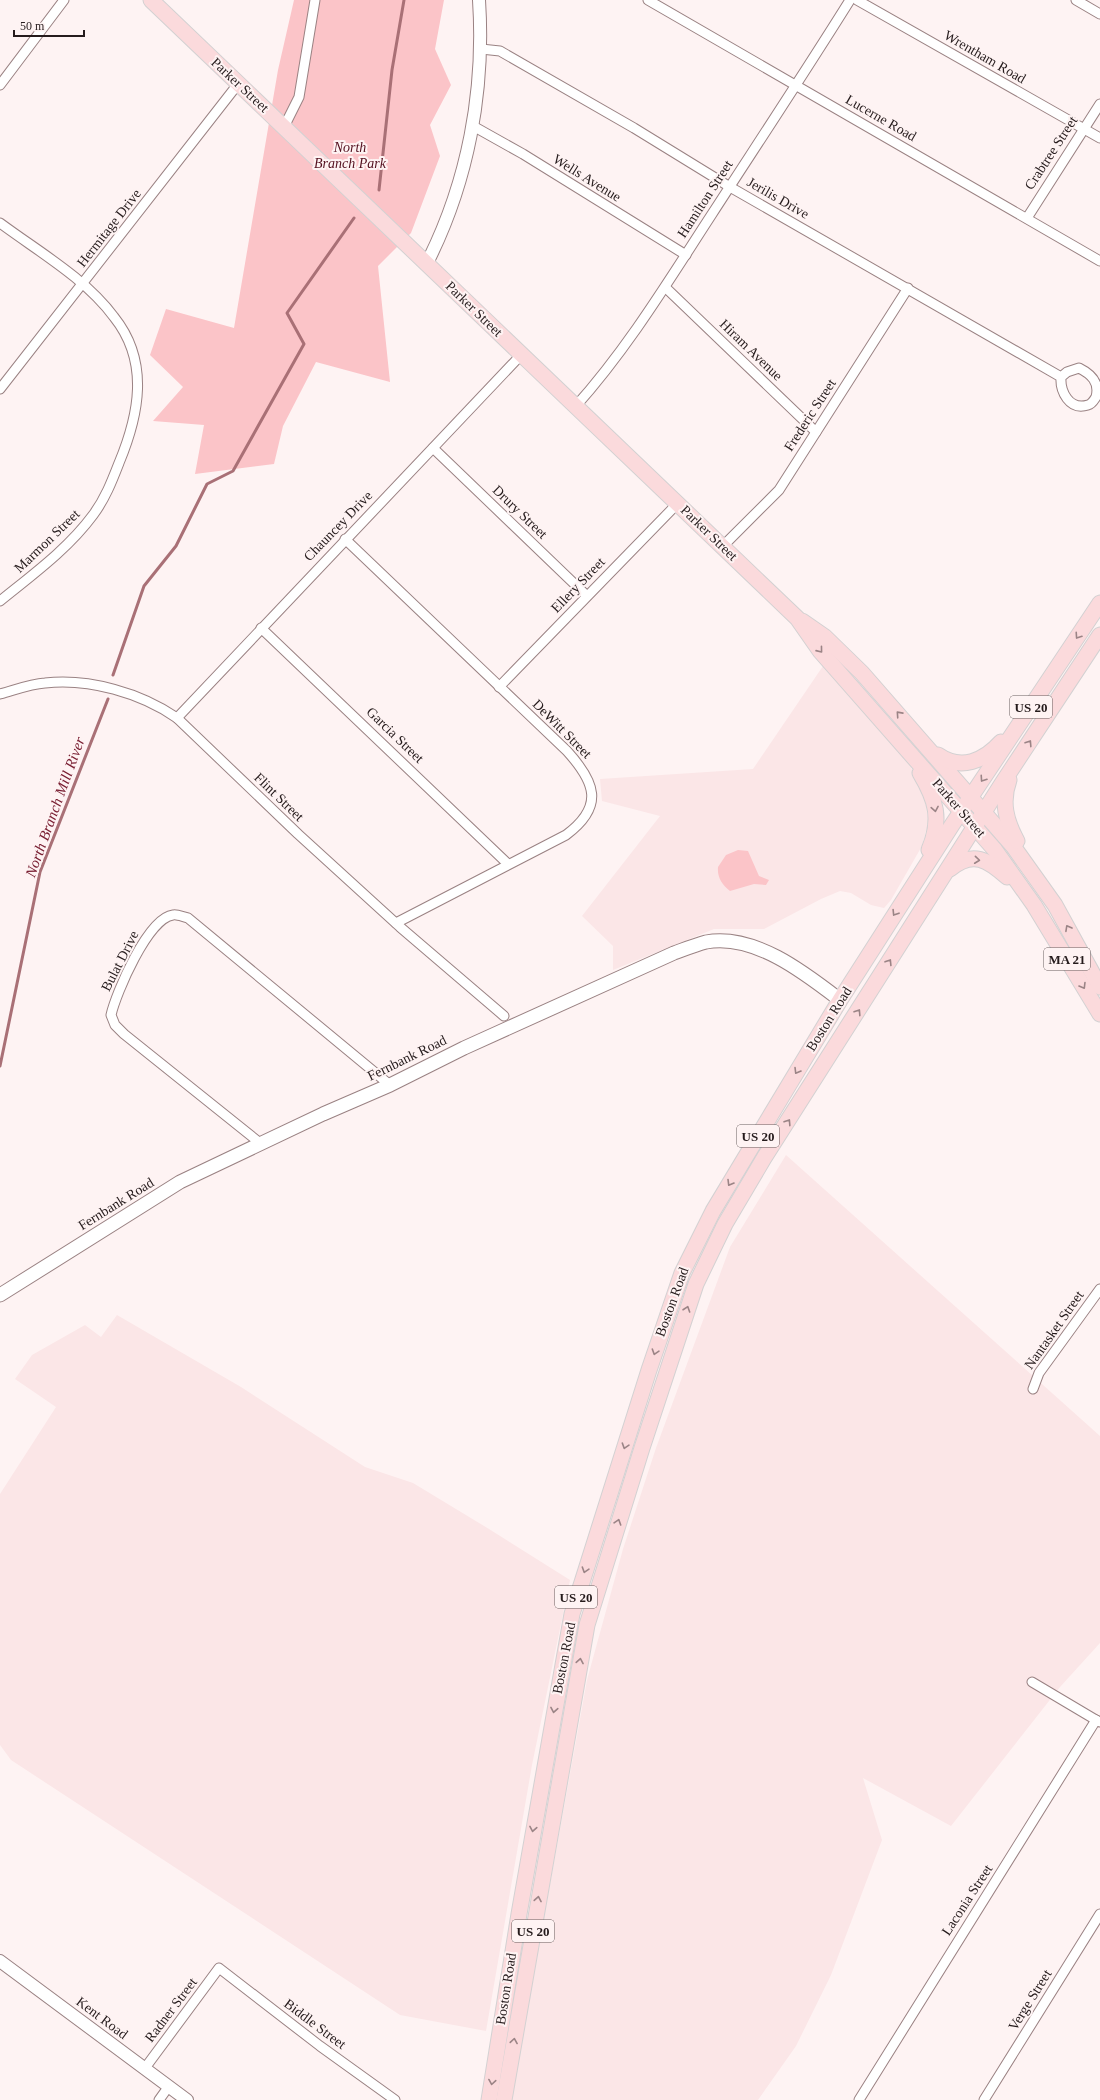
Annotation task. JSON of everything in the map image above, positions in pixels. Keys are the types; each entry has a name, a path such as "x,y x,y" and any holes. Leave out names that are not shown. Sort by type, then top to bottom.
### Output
{"main road":[{"name":"Parker Street","path":"157,2 238,84 427,263 521,356 678,503 797,618 825,637 850,660 925,743 1013,846 1066,922 1100,987"},
{"name":"Boston Road","path":"489,2100 514,1941 566,1642 583,1576 671,1302 688,1259 713,1211 840,1000 961,810 1100,603"},
{"name":"Parker Street","path":"797,618 820,651 976,827 1025,891 1100,1014"},
{"name":"Boston Road","path":"504,2100 587,1625 690,1300 709,1254 734,1209 944,876 1100,635"},
{"path":"925,743 947,760 959,763 977,761 996,748 1028,712"},
{"path":"907,749 932,796 936,810 937,826 916,880"},
{"path":"1017,762 1007,784 1005,814 1015,837 1043,887"},
{"path":"944,876 957,864 975,858 989,862 1025,891"},
{"name":"Fernbank Road","path":"0,1295 180,1182 322,1114 390,1085 464,1048 674,953 707,942 736,942 762,949 802,971 840,1000"}],"street":[{"path":"0,85 64,0"},
{"path":"284,127 299,97 315,0"},
{"path":"427,263 444,229 461,180 473,126 481,50 479,0"},
{"name":"Lucerne Road","path":"648,0 1100,261"},
{"name":"Hamilton Street","path":"575,407 601,378 666,288 730,187 797,86 850,0"},
{"name":"Wrentham Road","path":"857,0 1100,138"},
{"path":"1076,0 1100,14"},
{"name":"Jerilis Drive","path":"481,50 500,51 634,128 730,187 1061,377"},
{"name":"Hermitage Drive","path":"0,389 83,285 238,84"},
{"name":"Crabtree Street","path":"1027,218 1100,104"},
{"name":"Wells Avenue","path":"473,126 523,154 686,255"},
{"name":"Marmon Street","path":"0,223 83,285 115,318 131,346 137,372 138,402 131,434 108,490 93,515 57,554 0,601"},
{"name":"Hiram Avenue","path":"666,288 816,432"},
{"name":"Frederic Street","path":"723,546 779,490 908,288"},
{"name":"Chauncey Drive","path":"177,718 345,539 521,356"},
{"path":"1079,368 1092,376 1098,383 1097,394 1094,401 1088,405 1081,406 1070,402 1060,387 1061,377 1067,372 1079,368"},
{"name":"Drury Street","path":"433,448 587,596"},
{"name":"Ellery Street","path":"499,687 678,503"},
{"name":"DeWitt Street","path":"345,539 567,751 583,769 589,781 592,797 589,809 576,827 566,835 396,923"},
{"name":"Garcia Street","path":"262,628 508,864"},
{"name":"Flint Street","path":"0,694 45,683 103,687 123,691 160,706 177,718 298,834 396,923 504,1016"},
{"name":"Bulat Drive","path":"260,1143 124,1034 110,1015 113,1004 138,952 152,929 163,918 173,914 188,918 390,1085"},
{"name":"Nantasket Street","path":"1033,1389 1039,1373 1100,1289"},
{"path":"1032,1682 1098,1721"},
{"name":"Laconia Street","path":"860,2100 1098,1721"},
{"name":"Verge Street","path":"984,2100 1100,1914"},
{"name":"Kent Road","path":"0,1961 187,2100"},
{"name":"Radner Street","path":"145,2068 219,1968"},
{"name":"Biddle Street","path":"219,1968 320,2046 395,2100"},
{"path":"159,2100 169,2086"}],"shaded area":[{"path":"823,666 905,754 924,796 929,820 922,846 891,900 884,908 871,905 851,893 840,891 821,899 764,929 714,929 613,970 613,946 582,916 660,816 602,801 600,779 753,769"},
{"path":"786,1155 1100,1436 1100,1643 1060,1687 951,1826 863,1778 882,1840 831,1975 796,2046 758,2100 511,2100 587,1680 623,1549 656,1448 730,1247"},
{"path":"117,1315 241,1387 365,1467 413,1483 570,1580 532,1765 486,2031 400,2015 11,1760 0,1745 0,1494 56,1407 15,1379 32,1355 85,1325 101,1337"}],"green space":[{"name":"North Branch Park","path":"294,0 444,0 435,49 451,85 430,125 440,156 411,233 378,266 390,382 316,362 283,426 274,464 195,474 204,425 153,421 183,387 150,355 166,309 234,328 278,70"},
{"path":"738,850 748,851 759,876 769,880 766,885 754,884 730,891 722,883 718,874 718,867 726,855"}],"waterway":[{"name":"North Branch Mill River","path":"379,190 392,70 404,0"},
{"name":"North Branch Mill River","path":"113,675 144,586 176,546 207,484 233,471 304,344 287,313 354,218"},
{"name":"North Branch Mill River","path":"0,1066 40,872 108,699"}]}
